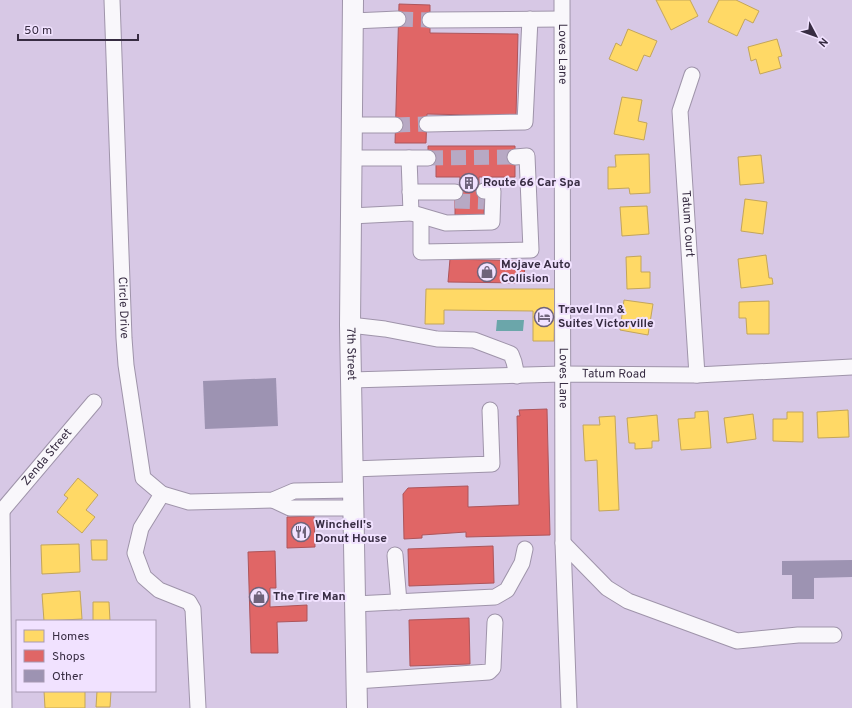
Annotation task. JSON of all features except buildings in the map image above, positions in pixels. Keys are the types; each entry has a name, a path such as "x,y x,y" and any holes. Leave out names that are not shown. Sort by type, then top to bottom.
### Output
{"main road":[{"name":"7th Street","path":"353,0 350,325 357,708"}],"street":[{"name":"Circle Drive","path":"112,0 126,366 143,478 162,494 189,502 273,500 294,491 352,499"},
{"name":"Loves Lane","path":"562,0 563,543 569,708"},
{"path":"353,21 398,19"},
{"path":"427,124 525,122 530,19"},
{"path":"430,20 561,19"},
{"name":"Tatum Court","path":"692,75 680,111 696,375"},
{"path":"352,125 395,125"},
{"path":"409,158 413,205 421,252 531,250 527,156 515,157"},
{"path":"352,158 428,158"},
{"path":"351,216 455,197"},
{"path":"413,205 446,223 492,222 487,199"},
{"path":"350,325 385,329 437,340 474,340 511,354 517,376"},
{"name":"Tatum Road","path":"351,380 562,374 696,375 852,367"},
{"name":"Zenda Street","path":"1,511 94,402"},
{"path":"352,469 492,464 490,410"},
{"path":"162,494 141,528 135,553 144,576 159,590 189,602 193,609 198,708"},
{"path":"1,511 4,708"},
{"path":"563,543 607,588 628,601 737,641 798,634 834,635"},
{"path":"355,604 495,597 507,590 522,563 525,549"},
{"path":"395,555 399,602"},
{"path":"356,681 489,672 493,668 495,622"}],"shaded area":[{"path":"497,320 524,320 523,331 496,331"}],"tunnel":[{"path":"398,19 430,20"},
{"path":"395,125 427,124"},
{"path":"428,158 515,157"},
{"path":"455,201 484,202"}],"place":[{"name":"Route 66 Car Spa","path":"469,183"},
{"name":"Mojave Auto Collision","path":"487,272"},
{"name":"Travel Inn & Suites Victorville","path":"544,317"},
{"name":"Winchell's Donut House","path":"301,532"},
{"name":"The Tire Man","path":"259,597"}]}
